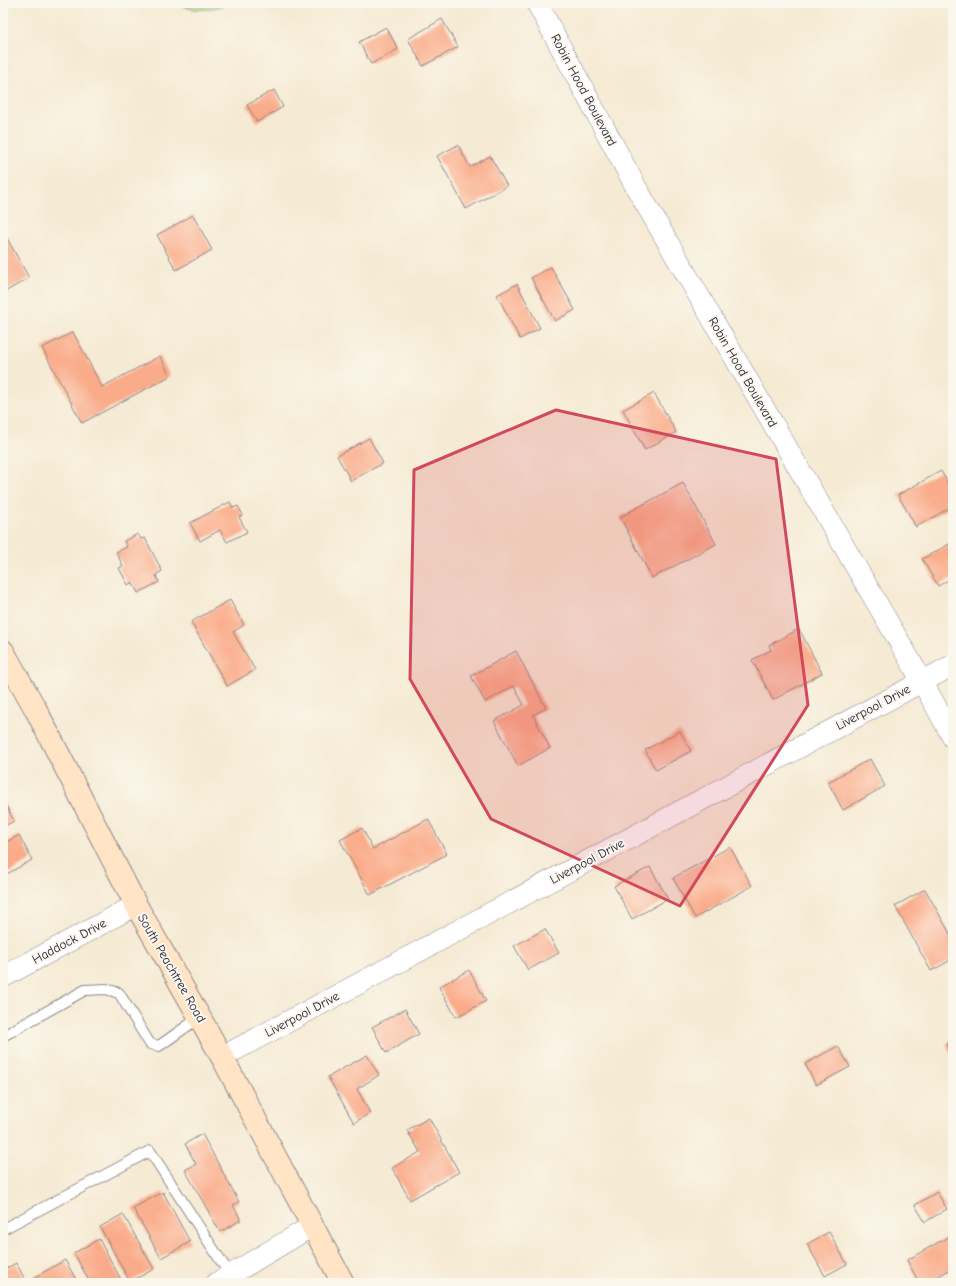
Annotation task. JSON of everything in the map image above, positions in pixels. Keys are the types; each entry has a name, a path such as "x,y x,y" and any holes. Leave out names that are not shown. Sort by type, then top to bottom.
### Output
{"main road":[{"name":"South Peachtree Road","path":"3,652 35,708 136,905 222,1057 343,1283"}],"street":[{"name":"Robin Hood Boulevard","path":"537,3 637,189 922,681 953,738"},
{"name":"Liverpool Drive","path":"222,1057 953,665"},
{"name":"Haddock Drive","path":"3,977 136,905"},
{"path":"228,1281 312,1226"}],"lane":[{"path":"3,1036 86,990 106,989 119,994 150,1044 160,1046 200,1017"},
{"path":"3,1229 150,1151 228,1281"}],"highlighted area":[{"path":"556,410 776,459 808,705 680,906 491,819 410,679 414,470"}],"green space":[{"path":"175,3 231,3 209,9 196,9"}],"building":[{"path":"442,19 458,47 423,66 408,39"},
{"path":"386,27 398,49 371,64 359,42"},
{"path":"274,90 283,107 257,122 247,105"},
{"path":"458,145 470,167 490,156 507,186 466,209 437,156"},
{"path":"193,215 212,250 176,270 157,235"},
{"path":"3,231 29,278 3,293"},
{"path":"551,267 575,310 555,321 531,278"},
{"path":"517,284 540,328 520,339 497,295"},
{"path":"73,332 102,387 160,356 170,376 82,423 42,348"},
{"path":"654,393 676,432 645,450 623,410"},
{"path":"369,438 383,463 351,481 337,456"},
{"path":"941,471 953,492 953,506 916,527 898,495"},
{"path":"683,483 716,544 652,578 620,517"},
{"path":"230,502 233,508 238,506 243,515 239,517 247,532 227,542 220,530 200,541 190,523"},
{"path":"138,534 141,539 145,538 162,571 156,575 159,582 138,593 132,582 128,585 119,568 123,566 116,552 127,547 124,541"},
{"path":"953,542 953,583 950,579 938,586 922,559"},
{"path":"230,600 244,625 233,632 255,670 227,686 191,622"},
{"path":"799,629 822,673 773,700 752,660 771,650 769,645"},
{"path":"516,651 546,708 533,715 550,748 518,766 494,721 524,705 514,686 485,702 471,676"},
{"path":"680,731 691,751 656,770 645,750"},
{"path":"870,759 885,786 843,810 828,782"},
{"path":"3,800 14,821 3,827"},
{"path":"428,819 447,854 370,895 340,840 362,828 373,849"},
{"path":"19,835 32,860 3,876 3,844"},
{"path":"730,847 752,886 695,918 673,878"},
{"path":"650,867 668,899 632,919 614,886"},
{"path":"925,889 953,939 953,959 931,971 895,906"},
{"path":"545,929 559,953 528,970 514,946"},
{"path":"469,970 486,1001 456,1017 439,987"},
{"path":"405,1009 419,1034 386,1053 372,1027"},
{"path":"953,1040 953,1057 946,1044"},
{"path":"838,1046 850,1067 816,1085 805,1064"},
{"path":"367,1055 379,1075 357,1089 370,1113 354,1123 328,1077"},
{"path":"429,1118 459,1172 410,1200 392,1168 420,1152 407,1130"},
{"path":"202,1134 239,1202 233,1205 241,1220 220,1232 185,1170 196,1164 185,1144"},
{"path":"163,1192 190,1242 161,1258 133,1208"},
{"path":"937,1192 947,1209 925,1222 915,1205"},
{"path":"123,1214 154,1269 130,1282 100,1227"},
{"path":"829,1232 847,1264 825,1276 807,1244"},
{"path":"953,1234 953,1268 926,1283 919,1283 907,1260"},
{"path":"99,1239 123,1283 90,1283 74,1253"},
{"path":"65,1260 78,1283 38,1283 35,1277"},
{"path":"16,1263 27,1283 3,1283 3,1270"}]}
